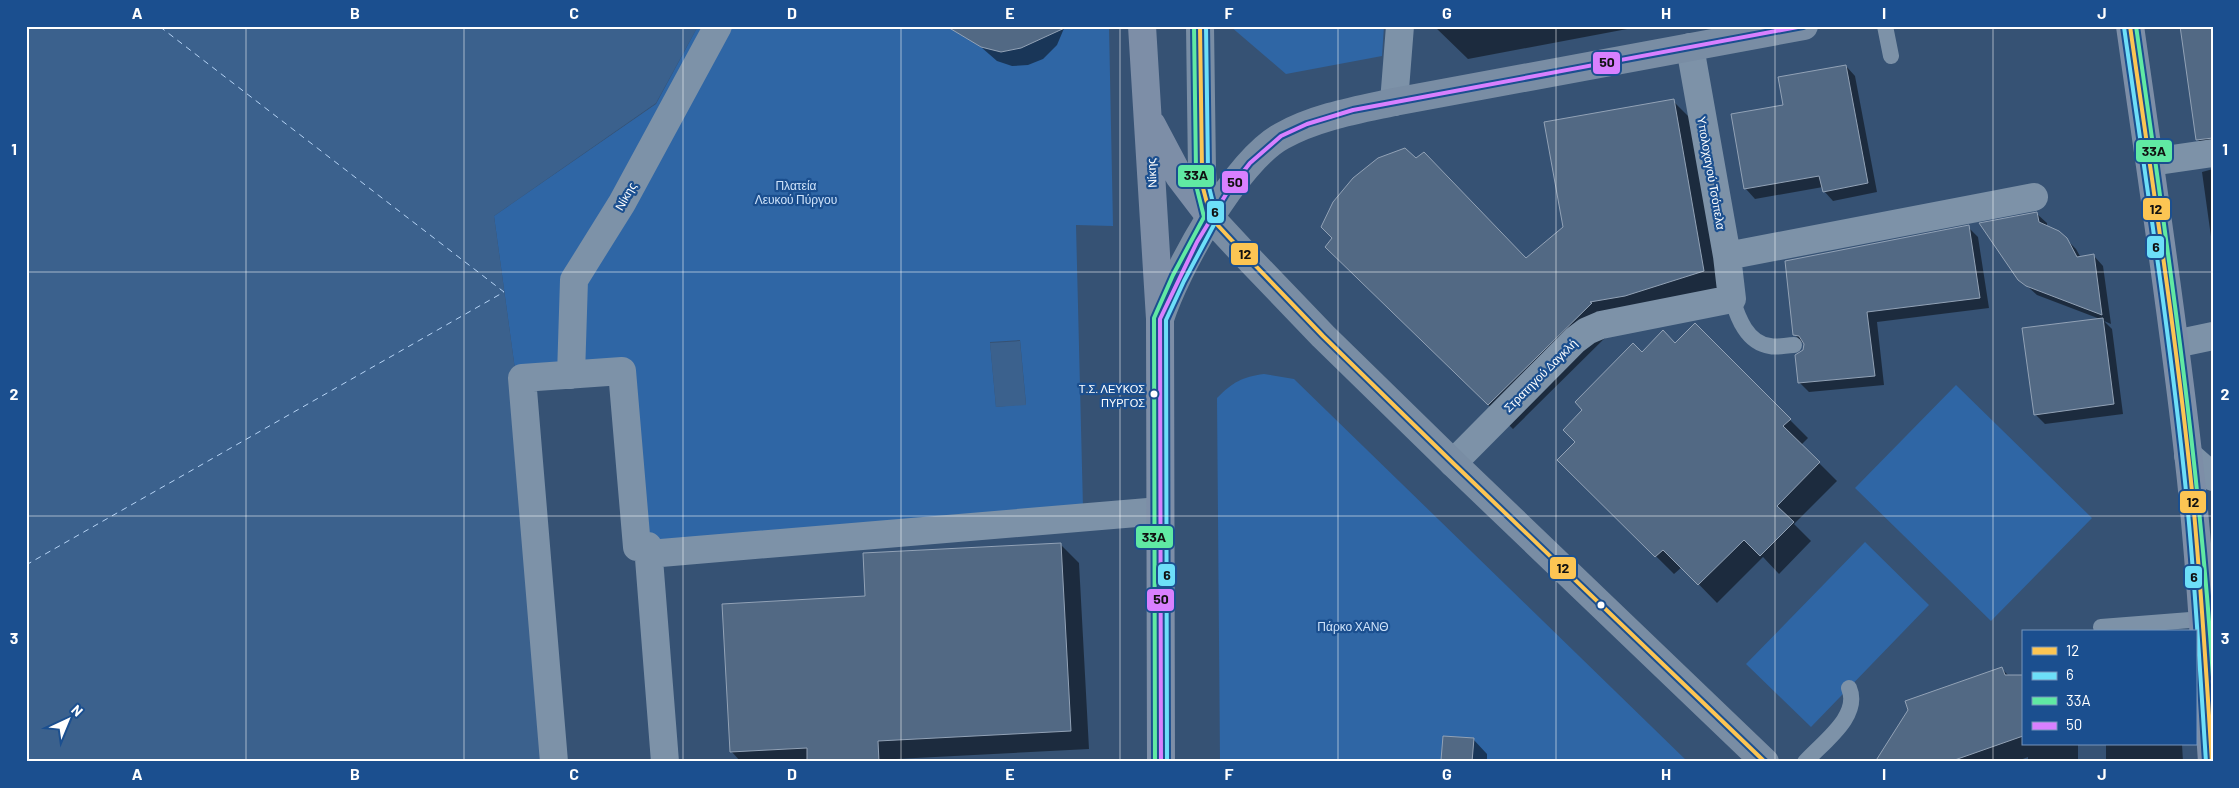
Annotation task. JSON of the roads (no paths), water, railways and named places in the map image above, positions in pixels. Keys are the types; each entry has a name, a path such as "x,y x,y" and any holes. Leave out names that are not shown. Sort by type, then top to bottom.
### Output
{"main road":[{"name":"Νίκης","path":"1142,26 1160,319 1161,762"},
{"path":"1200,26 1201,164 1203,188 1211,218"},
{"path":"1160,319 1182,269 1228,191 1250,163 1281,136 1328,117 1394,102 1804,26"},
{"path":"2130,26 2151,162 2188,455 2203,618 2212,762"},
{"path":"1147,112 1176,170 1211,218 1323,336 1765,762"}],"street":[{"name":"Νίκης","path":"571,375 574,280 622,203 718,26"},
{"path":"1394,102 1400,26"},
{"name":"Υπολοχαγού Τσόπελα","path":"1690,47 1727,256 1732,300"},
{"path":"2151,162 2213,153"},
{"path":"1727,256 2034,197"},
{"name":"Στρατηγού Δαγκλή","path":"1453,462 1575,340 1587,331 1608,323 1732,300"},
{"path":"2175,344 2213,336"},
{"path":"554,762 522,378 622,371 637,546 648,546 649,554 665,762"},
{"path":"2188,455 2213,477"},
{"path":"649,554 1160,511"}],"lane":[{"path":"1885,26 1891,56"},
{"path":"1732,300 1740,324 1756,340 1769,346 1794,345"},
{"path":"2101,627 2203,618"},
{"path":"1805,762 1848,717 1853,702 1849,688"}],"place":[{"name":"Τ.Σ. ΛΕΥΚΟΣ ΠΥΡΓΟΣ","path":"1154,394"}],"park label":[{"name":"Πλατεία Λευκού Πύργου","path":"796,192"},
{"name":"Πάρκο ΧΑΝΘ","path":"1353,626"}]}
